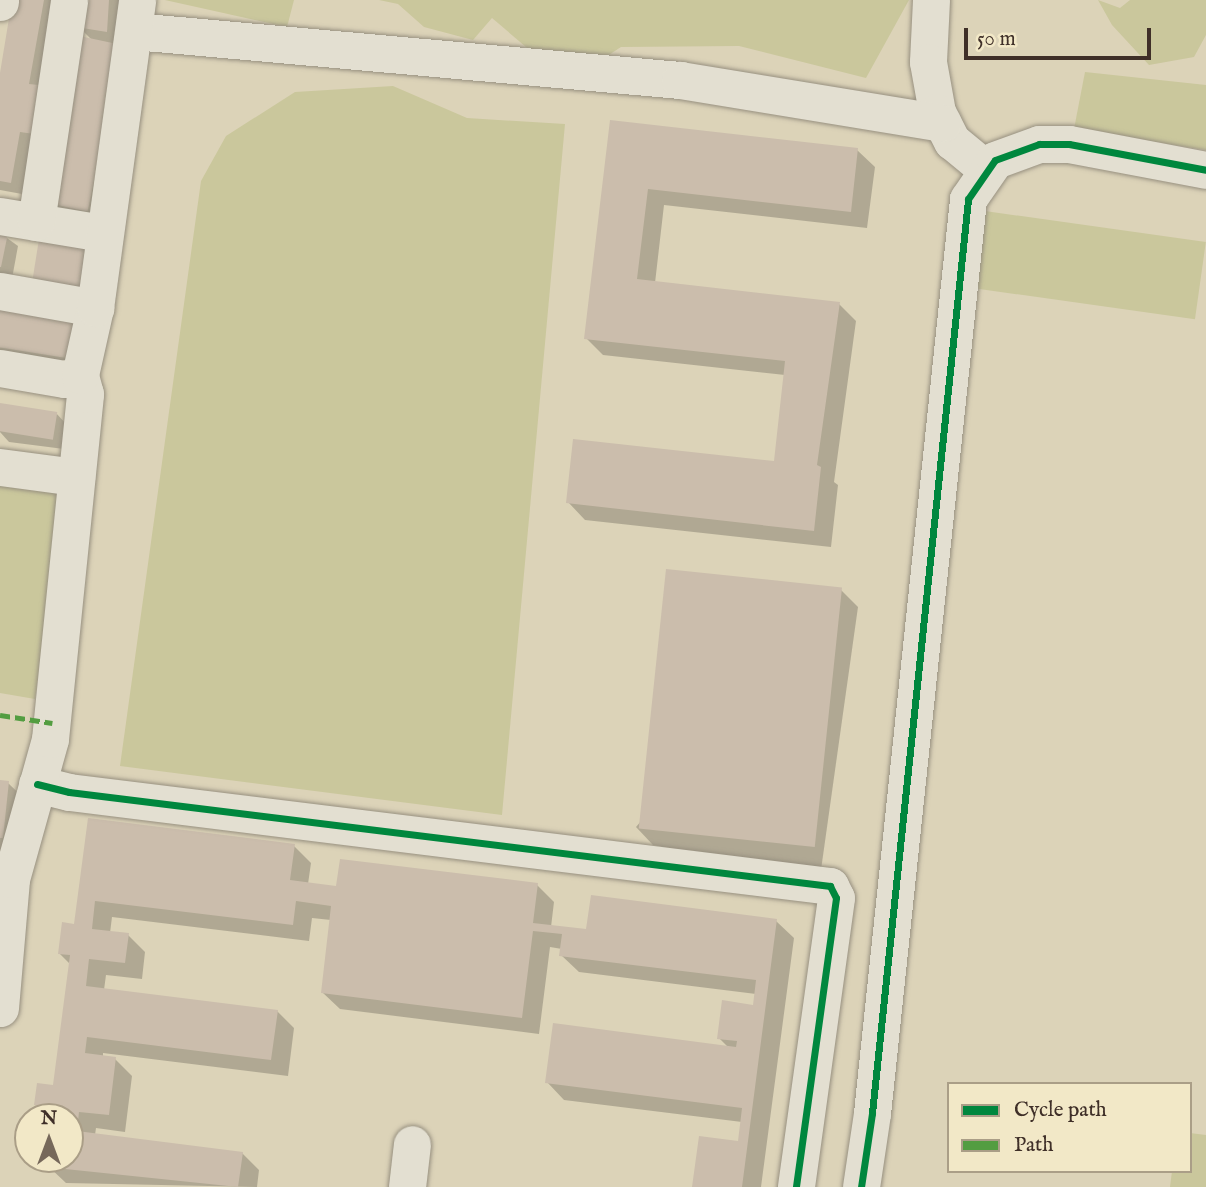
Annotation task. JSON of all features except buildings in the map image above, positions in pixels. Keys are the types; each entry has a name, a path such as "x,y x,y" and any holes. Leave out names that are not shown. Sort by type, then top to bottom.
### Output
{"street":[{"path":"36,222 69,0"},
{"path":"932,0 928,62 942,123 962,152 986,169"},
{"path":"0,1008 11,879 50,739 85,394 80,375 95,308 103,233 135,16 680,80 942,123"},
{"path":"861,1187 872,1113 968,199 986,169 1009,152 1039,144 1069,144 1206,170"},
{"path":"0,216 103,233"},
{"path":"0,291 95,308"},
{"path":"0,368 64,379 80,375"},
{"path":"0,467 76,477"},
{"path":"37,784 69,792 830,886 836,898 796,1187"},
{"path":"407,1187 412,1144"}],"shaded area":[{"path":"165,0 294,0 287,27"},
{"path":"379,0 909,0 866,78 739,46 621,47 601,60 533,53 492,18 473,40 424,27 398,4"},
{"path":"1098,0 1120,8 1130,0 1206,0 1206,35 1194,57 1149,65 1112,25"},
{"path":"1085,72 1206,85 1206,150 1074,129"},
{"path":"393,86 467,118 565,124 502,815 120,766 201,181 226,136 295,92"},
{"path":"985,211 1206,242 1195,319 974,288"},
{"path":"0,479 66,492 35,699 0,693"},
{"path":"1192,1133 1206,1135 1206,1187 1170,1187 1172,1173 1192,1173"}],"marked path":[{"path":"0,715 52,723"}],"cycle path":[{"path":"861,1187 872,1113 968,199 995,160 1039,144 1069,144 1206,170"},
{"path":"37,784 69,792 830,886 836,898 796,1187"}]}
